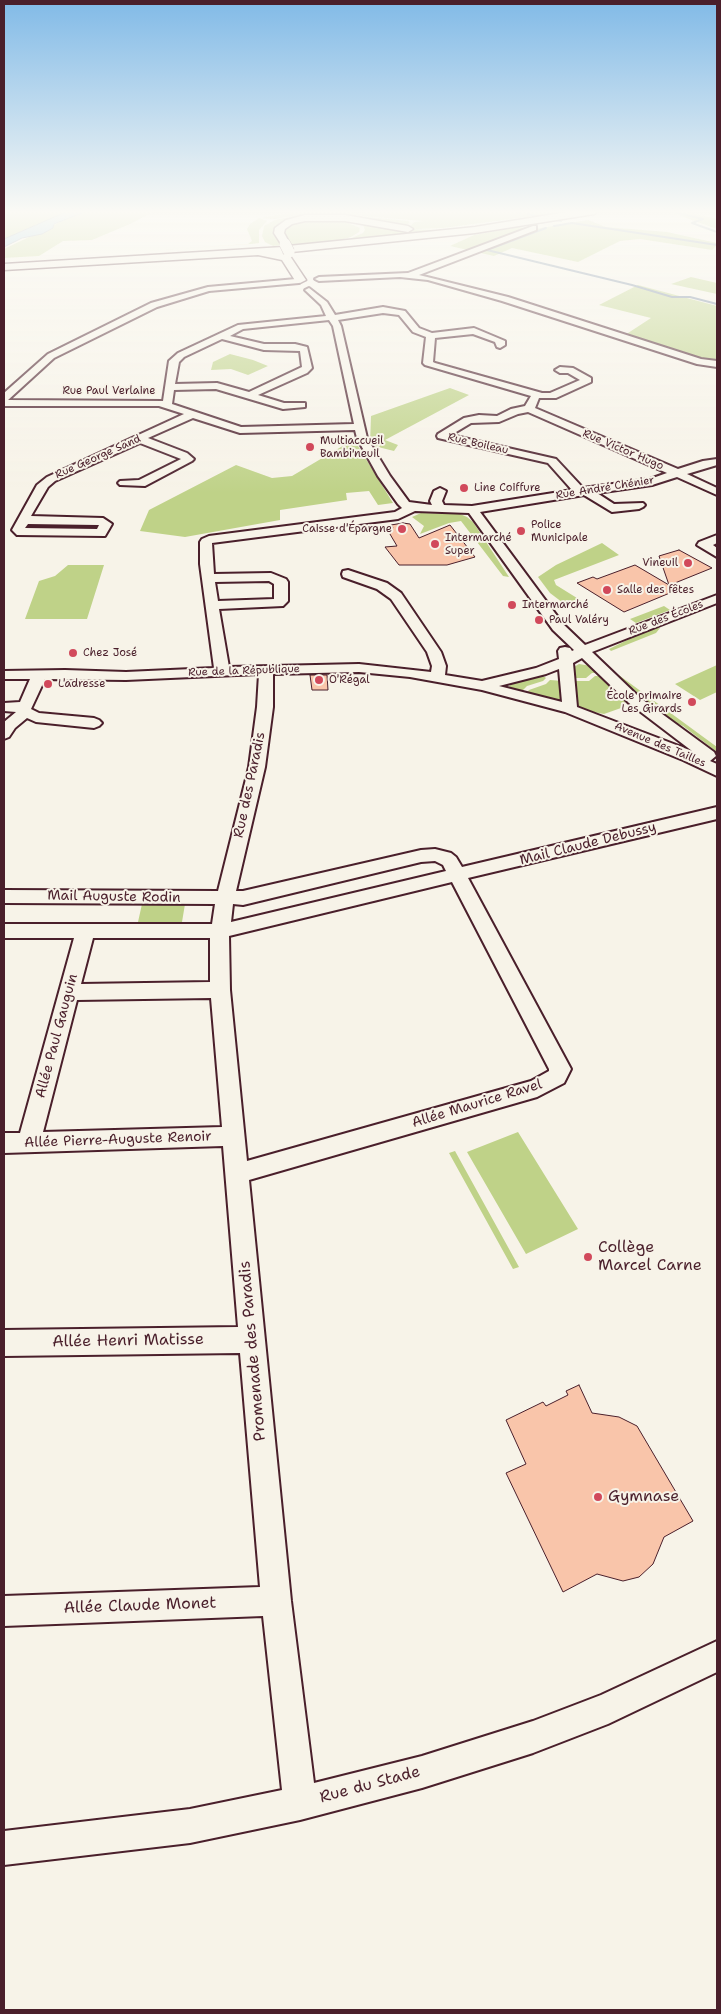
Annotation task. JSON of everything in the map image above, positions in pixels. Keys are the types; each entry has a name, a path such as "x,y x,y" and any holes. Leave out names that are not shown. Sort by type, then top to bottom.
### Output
{"street":[{"path":"4,398 34,369 65,348 154,305"},
{"path":"325,305 334,318 340,336 360,427 368,450 402,502 413,507"},
{"path":"520,305 700,362 717,364"},
{"path":"167,405 176,358 246,325 334,318 383,310 398,311 416,330 431,336 474,331 500,341 500,345"},
{"path":"221,336 264,347 295,347 304,349"},
{"path":"431,336 428,363 536,395 552,396 588,380 570,370 560,370"},
{"path":"251,395 307,368 304,349 299,337 276,347"},
{"path":"170,387 217,386 283,406 301,405"},
{"path":"529,409 536,395"},
{"name":"Rue Paul Verlaine","path":"4,403 153,403 167,405 191,415 240,430 360,427"},
{"name":"Rue Victor Hugo","path":"529,409 678,473 717,492"},
{"name":"Rue Boileau","path":"529,409 515,411 499,419 479,418 468,420 442,436 552,461 582,492"},
{"name":"Rue George Sand","path":"24,520 43,485 51,478 191,415"},
{"path":"124,483 141,484 188,460 184,455 140,439"},
{"name":"Rue André Chénier","path":"413,507 472,510 524,500 652,482 707,463 717,462"},
{"path":"438,508 437,497 440,491"},
{"path":"582,492 612,508 639,505"},
{"path":"222,671 208,578 206,542 213,539 398,515 413,507"},
{"path":"472,510 561,630 595,663 628,708 717,763"},
{"path":"24,520 99,521 106,524 104,531 97,534 21,532 18,530 24,520"},
{"path":"717,539 703,545 717,553"},
{"path":"348,574 382,586 396,596 434,652 439,666 437,677"},
{"path":"208,578 271,577 281,582 280,601 278,603 212,605"},
{"name":"Rue des Écoles","path":"483,686 521,677 566,662 582,650 678,612 717,599"},
{"path":"561,630 570,709"},
{"name":"Rue des Écoles","path":"561,630 608,641"},
{"path":"595,663 596,653 608,641"},
{"path":"566,662 595,663"},
{"name":"Rue de la République","path":"4,675 126,676 266,669 359,668 437,677 483,686 570,709"},
{"name":"Rue des Paradis","path":"225,899 256,767 265,707 266,669"},
{"path":"4,734 30,698 40,674"},
{"path":"4,707 23,709 36,717 94,722"},
{"path":"602,720 628,708"},
{"name":"Avenue des Tailles","path":"570,709 602,720 689,756 717,771"},
{"name":"Mail Claude Debussy","path":"220,931 717,813"},
{"path":"225,899 243,898 421,856 445,857 450,860 458,875"},
{"name":"Allée Maurice Ravel","path":"236,1174 538,1088 557,1077 560,1069 458,875"},
{"name":"Mail Auguste Rodin","path":"4,896 225,899"},
{"name":"Promenade des Paradis","path":"225,899 220,931 220,990 276,1601 300,1803"},
{"path":"4,931 220,931"},
{"name":"Allée Paul Gauguin","path":"29,1142 85,931"},
{"path":"68,992 220,990"},
{"name":"Allée Pierre-Auguste Renoir","path":"4,1143 233,1136"},
{"name":"Allée Henri Matisse","path":"4,1343 252,1340"},
{"name":"Allée Claude Monet","path":"4,1611 276,1601"},
{"name":"Rue du Stade","path":"4,1848 174,1829 300,1803 422,1772 533,1737 608,1708 717,1656"}],"green space":[{"path":"599,305 717,306 717,362 704,361 625,335 651,318"},
{"path":"230,354 268,366 248,375 231,369 211,370 213,362"},
{"path":"450,388 469,395 385,440 398,445 394,451 370,445 371,416"},
{"path":"346,444 358,446 393,503 378,505 369,491 346,493 347,500 280,510 280,520 185,537 140,531 149,510 236,465 272,478 292,476"},
{"path":"421,513 460,514 467,517 473,522 509,577 503,576 461,521 449,523 420,534 424,526 412,517"},
{"path":"602,543 619,555 554,580 556,585 585,603 571,609 550,593 538,577 556,565"},
{"path":"68,565 104,565 87,619 25,619 39,581 55,576"},
{"path":"664,606 670,610 636,623 630,619"},
{"path":"656,626 660,628 656,633 611,651 609,649"},
{"path":"579,664 591,666 597,673 592,673 586,678 573,678 572,668"},
{"path":"717,665 717,692 700,700 675,684"},
{"path":"612,673 616,673 717,747 717,752 683,726 667,719"},
{"path":"542,675 546,678 543,681 527,686 520,693 509,687 512,683"},
{"path":"595,676 602,676 623,694 625,703 621,708 604,714 584,710 577,705 574,700 573,681 589,681"},
{"path":"550,680 562,681 563,700 556,702 525,695 529,690 546,684"},
{"path":"142,904 185,904 182,922 138,922"},
{"path":"518,1132 578,1229 526,1254 467,1152"},
{"path":"455,1151 519,1267 513,1269 449,1153"}],"building":[{"name":"Intermarché Super","path":"410,524 419,538 450,525 475,557 447,565 399,565 385,547 397,546 387,529 393,528 391,525"},
{"path":"679,550 712,568 670,585 677,590 624,612 577,583 593,577 597,579 635,565 669,585 659,556"},
{"name":"O'Régal","path":"310,675 327,675 328,690 312,690"},
{"name":"Gymnase","path":"579,1385 592,1413 619,1417 637,1426 693,1521 664,1537 653,1564 639,1577 623,1581 597,1574 563,1592 506,1473 526,1464 506,1420 543,1402 546,1406 568,1395 566,1391"}],"place":[{"name":"Multiaccueil Bambi'neuil","path":"310,447"},
{"name":"Line Coiffure","path":"464,488"},
{"name":"Caisse d'Épargne","path":"402,529"},
{"name":"Police Municipale","path":"521,531"},
{"name":"Intermarché Super","path":"435,544"},
{"name":"Vineuil","path":"688,563"},
{"name":"Salle des fêtes","path":"607,590"},
{"name":"Intermarché","path":"512,605"},
{"name":"Paul Valéry","path":"539,620"},
{"name":"Chez José","path":"73,653"},
{"name":"O'Régal","path":"319,680"},
{"name":"L'adresse","path":"48,684"},
{"name":"École primaire Les Girards","path":"692,702"},
{"name":"Collège Marcel Carne","path":"588,1257"},
{"name":"Gymnase","path":"598,1497"}]}
